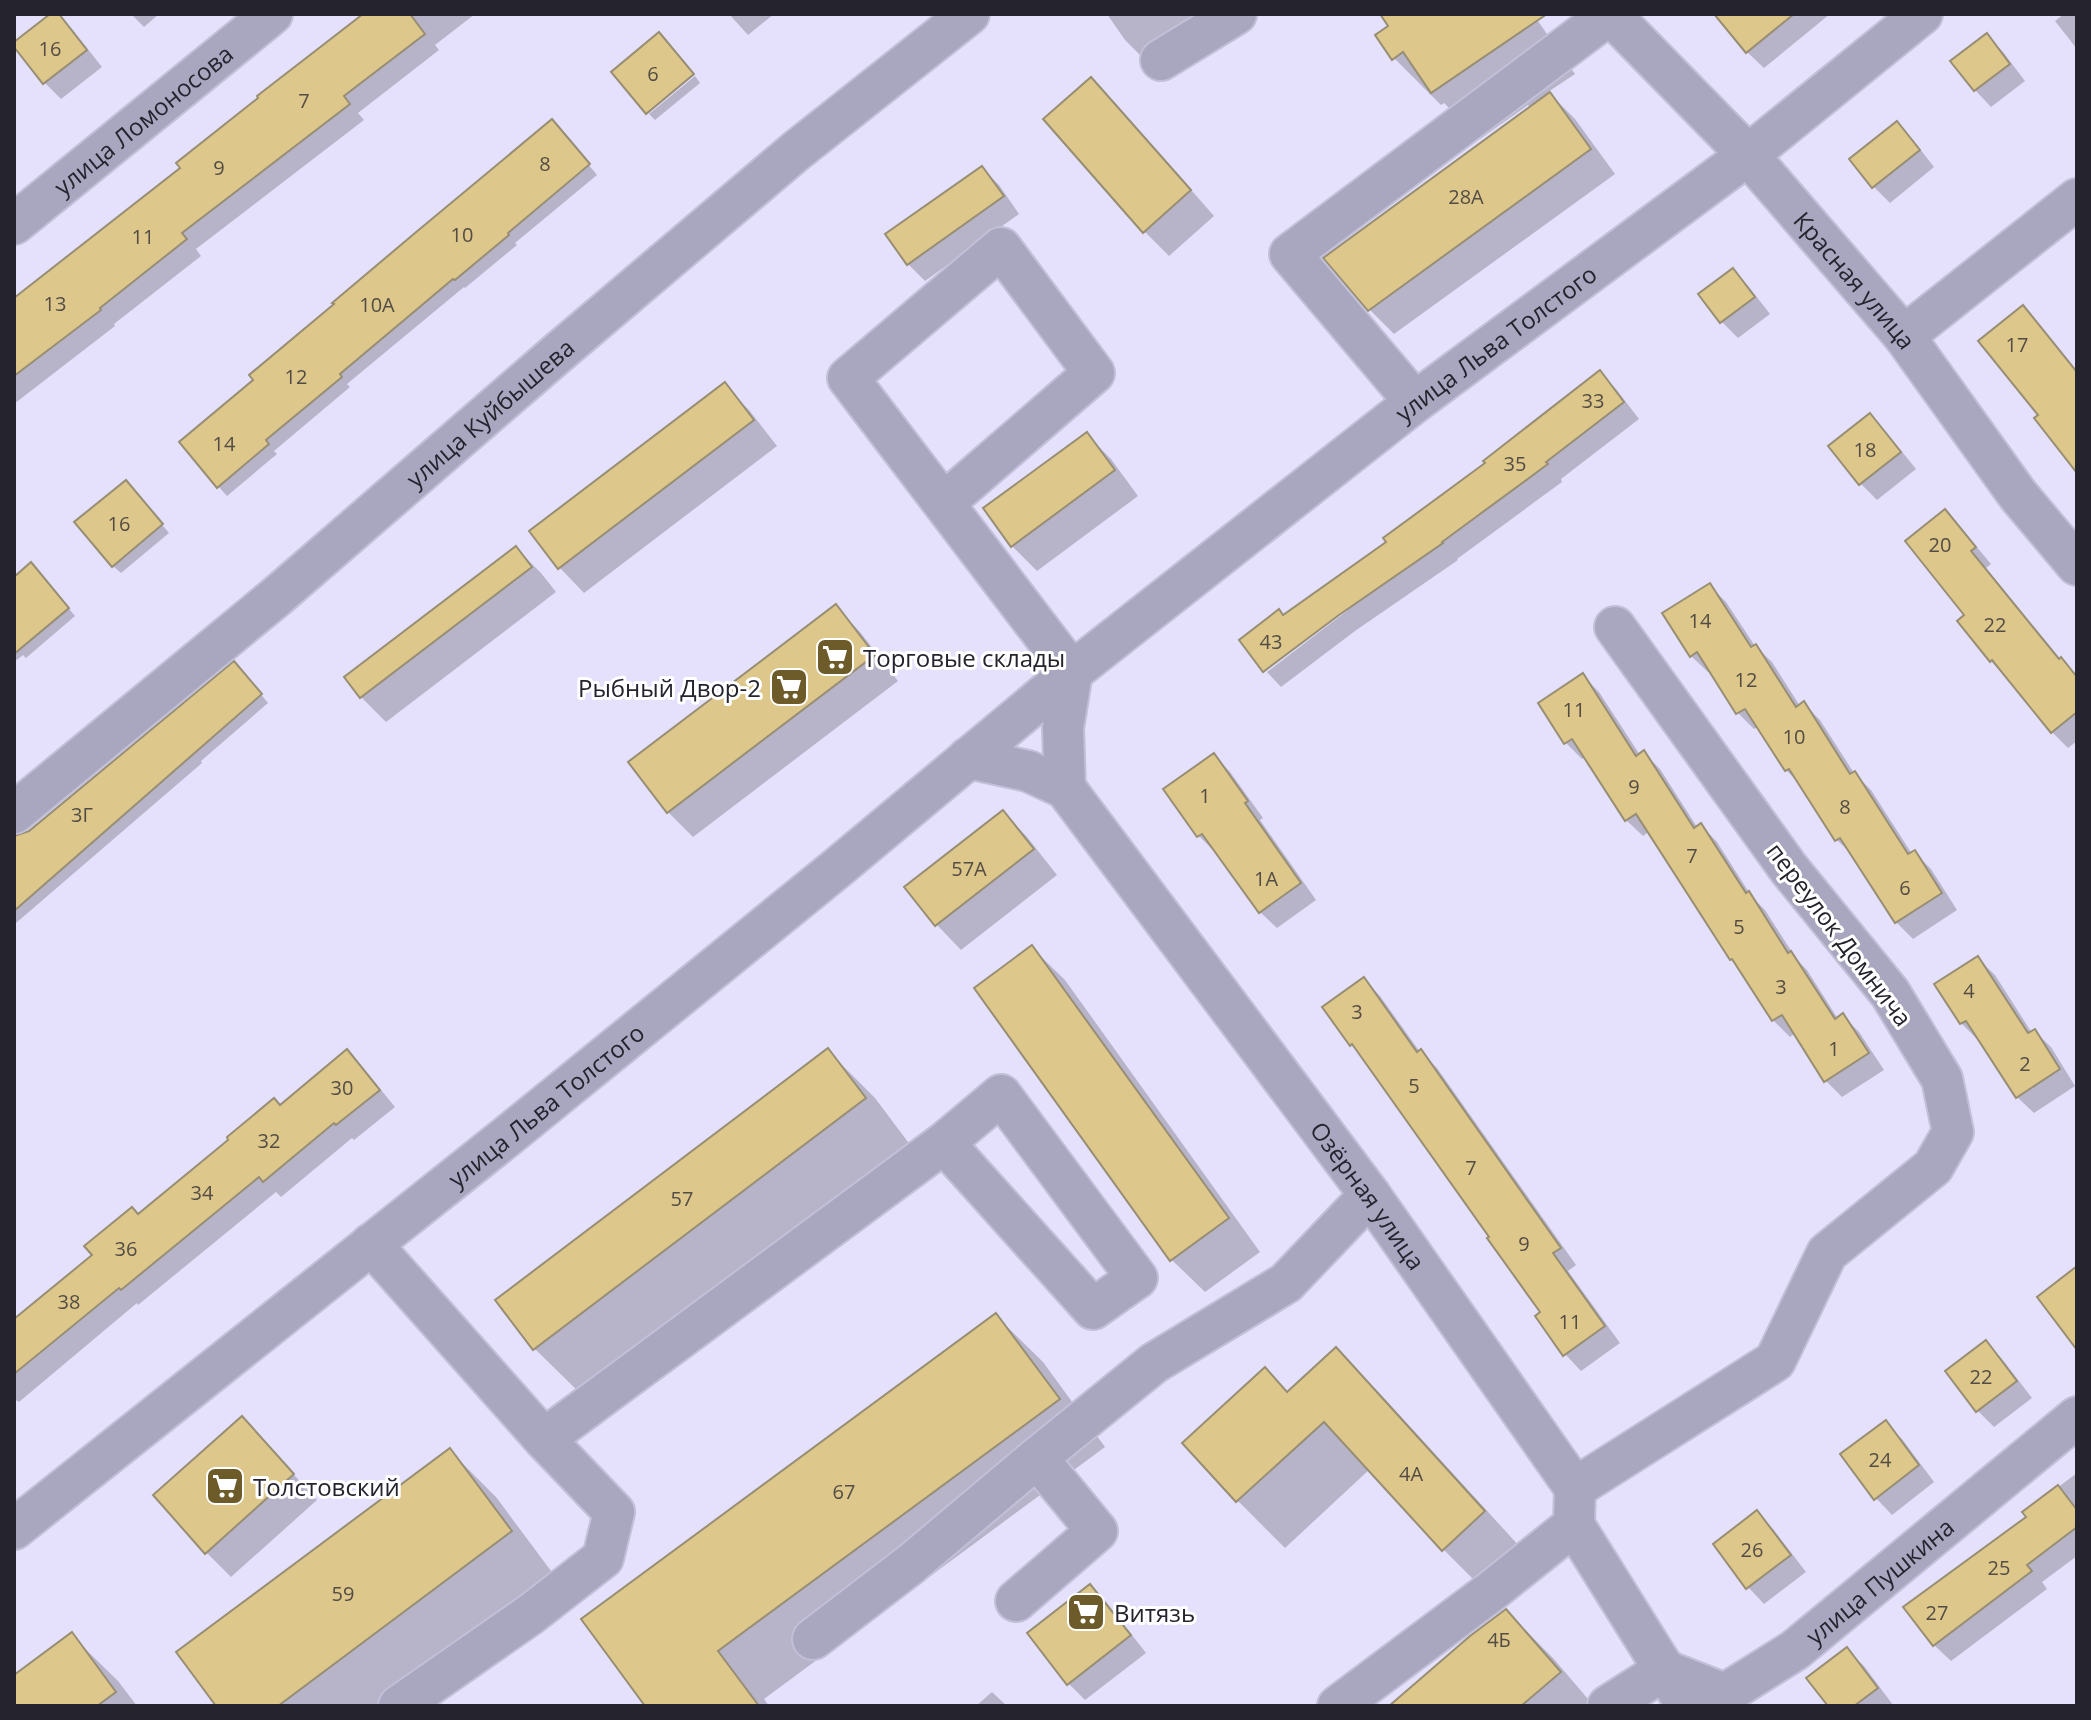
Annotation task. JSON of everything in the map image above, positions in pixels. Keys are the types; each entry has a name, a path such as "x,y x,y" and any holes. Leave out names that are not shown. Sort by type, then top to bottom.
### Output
{"street":[{"name":"улица Ломоносова","path":"14,224 272,14"},
{"name":"улица Куйбышева","path":"14,813 276,597 784,161 969,14"},
{"path":"1161,60 1236,14"},
{"path":"1415,402 1290,254 1610,14"},
{"name":"Красная улица","path":"1610,14 1748,155 1904,336 2018,495 2077,565"},
{"name":"улица Льва Толстого","path":"14,1529 824,879 1072,672 1415,402 1748,155 1922,14"},
{"path":"1904,336 2077,199"},
{"path":"945,502 1094,373 1001,248 848,378 1072,672 1063,728 1065,788"},
{"name":"переулок Домнича","path":"1338,1706 1489,1593 1575,1507 1775,1361 1827,1253 1933,1167 1953,1132 1942,1079 1890,993 1789,869 1615,627"},
{"name":"Озёрная улица","path":"968,758 1028,771 1065,788 1370,1195 1575,1507 1687,1706"},
{"path":"544,1439 944,1143 1001,1095 1137,1278 1093,1309 944,1143"},
{"path":"813,1639 911,1564 1154,1363 1286,1283 1370,1195"},
{"path":"371,1244 544,1439 614,1512 603,1558 531,1614 399,1706"},
{"name":"улица Пушкина","path":"1664,1670 1725,1694 1795,1650 2077,1417"},
{"path":"1016,1601 1097,1531 1037,1458"},
{"path":"1608,1706 1664,1670"}],"building":[{"path":"50,14 59,14 87,50 43,84 14,47 14,42"},
{"path":"363,14 410,14 425,34 344,96 350,104 182,233 187,239 14,376 14,298 180,168 176,163"},
{"path":"1380,14 1547,14 1431,93 1403,52 1392,60 1375,35 1388,26"},
{"path":"1714,14 1794,14 1746,53"},
{"path":"659,32 694,74 646,114 611,72"},
{"path":"1987,33 2010,64 1974,91 1950,61"},
{"path":"1091,77 1191,190 1143,233 1043,119"},
{"path":"1550,92 1591,149 1368,311 1323,258"},
{"path":"552,119 590,164 340,374 342,377 266,440 269,444 217,488 179,442 253,380 249,375 332,303"},
{"path":"1897,121 1920,150 1872,188 1849,159"},
{"path":"982,166 1004,196 907,265 885,234"},
{"path":"1733,268 1755,297 1720,323 1698,294"},
{"path":"2023,305 2077,372 2077,473 2034,418 2038,415 1978,341"},
{"path":"1600,370 1624,402 1443,543 1263,672 1239,640 1279,609 1283,615 1386,542 1383,538 1485,463 1483,461"},
{"path":"725,382 754,420 558,569 529,531"},
{"path":"1870,413 1901,452 1859,485 1828,446"},
{"path":"1087,432 1115,470 1011,547 983,508"},
{"path":"126,480 163,524 112,567 74,522"},
{"path":"1945,509 1976,547 1971,551 2077,677 2077,712 2051,733 1957,621 1964,615 1905,541"},
{"path":"516,546 532,567 360,698 344,677"},
{"path":"31,562 69,608 14,654 14,577"},
{"path":"1710,583 1751,647 1756,644 1796,707 1804,701 1850,774 1855,771 1908,854 1915,850 1942,893 1895,923 1840,838 1835,841 1789,769 1785,771 1745,709 1736,714 1697,652 1690,657 1662,613"},
{"path":"836,604 875,655 667,813 628,762"},
{"path":"234,661 262,694 14,911 14,836 29,831"},
{"path":"1583,673 1636,756 1644,750 1694,828 1701,823 1835,1019 1843,1013 1869,1053 1824,1082 1782,1015 1772,1021 1636,814 1625,821 1572,739 1564,744 1538,703"},
{"path":"1214,753 1301,883 1259,913 1202,834 1197,837 1163,789"},
{"path":"1003,810 1034,849 935,926 904,887"},
{"path":"1032,945 1229,1218 1170,1261 974,988"},
{"path":"1978,956 2028,1033 2035,1029 2060,1069 2016,1098 1966,1021 1960,1024 1934,984"},
{"path":"1364,977 1417,1052 1421,1049 1561,1248 1553,1253 1605,1326 1563,1356 1535,1316 1540,1312 1489,1237 1352,1044 1350,1046 1322,1007"},
{"path":"828,1048 866,1098 533,1350 495,1300"},
{"path":"347,1049 380,1090 336,1125 334,1123 263,1182 259,1177 14,1374 14,1319 92,1255 84,1246 132,1207 138,1214 274,1098 280,1105"},
{"path":"2077,1266 2077,1350 2037,1297"},
{"path":"996,1313 1060,1399 718,1651 759,1706 645,1706 581,1619"},
{"path":"1986,1340 2017,1381 1976,1412 1945,1371"},
{"path":"1336,1347 1485,1511 1442,1551 1324,1422 1236,1502 1182,1443 1265,1367 1287,1392"},
{"path":"242,1416 294,1474 205,1554 153,1495"},
{"path":"1886,1420 1919,1465 1874,1500 1840,1454"},
{"path":"450,1448 512,1531 278,1706 216,1706 176,1652"},
{"path":"2058,1485 2077,1510 2077,1527 2027,1565 2032,1571 1933,1646 1903,1607 2026,1517 2022,1512"},
{"path":"1757,1510 1791,1555 1746,1589 1713,1544"},
{"path":"1090,1584 1131,1635 1067,1685 1027,1633"},
{"path":"1506,1609 1561,1672 1521,1706 1389,1706 1470,1636"},
{"path":"72,1632 116,1692 97,1706 14,1706 14,1675"},
{"path":"1847,1647 1878,1688 1854,1706 1828,1706 1806,1678"}],"place":[{"name":"Торговые склады","path":"835,657"},
{"name":"Рыбный Двор-2","path":"789,687"},
{"name":"Толстовский","path":"225,1486"},
{"name":"Витязь","path":"1086,1612"}]}
